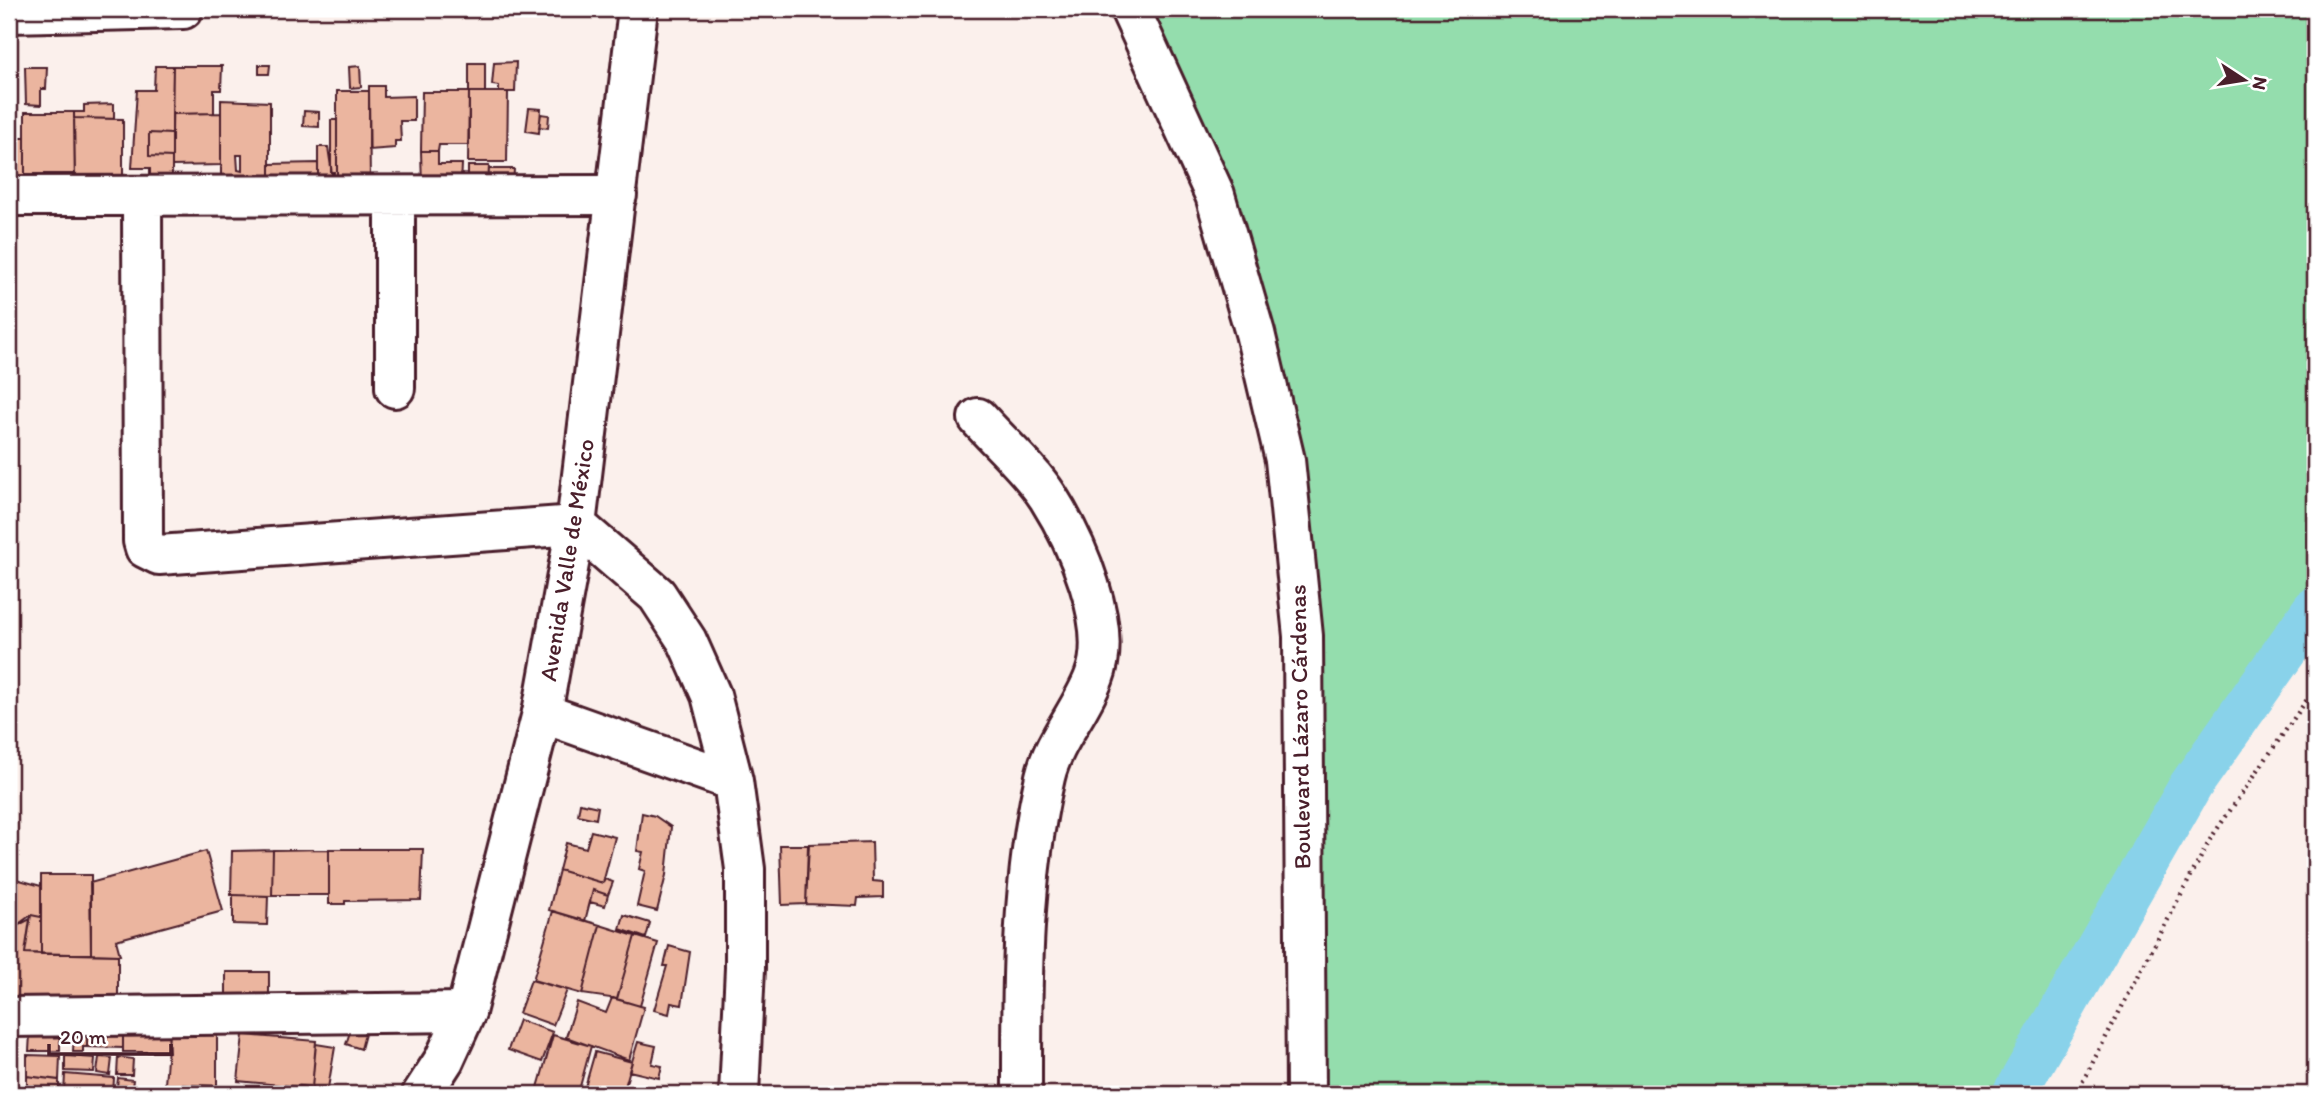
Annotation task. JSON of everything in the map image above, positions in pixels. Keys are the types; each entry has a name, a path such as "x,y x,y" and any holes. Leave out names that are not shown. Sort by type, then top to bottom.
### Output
{"main road":[{"path":"9,13 183,9"},
{"name":"Avenida Valle de México","path":"422,1094 444,1060 466,1012 542,713 576,525 638,9"},
{"name":"Boulevard Lázaro Cárdenas","path":"1130,9 1215,195 1255,333 1285,460 1303,636 1306,1094"},
{"path":"9,196 142,198 617,195"},
{"path":"395,196 395,388"},
{"path":"142,198 143,541 150,552 159,555 576,525 657,595 687,641 711,695 733,781 745,869 745,968 739,1094"},
{"path":"978,418 1047,496 1079,558 1101,631 1095,675 1045,774 1026,877 1022,956 1022,1094"},
{"path":"542,713 733,781"},
{"path":"9,1017 466,1012"}],"path":[{"path":"2076,1094 2211,838 2315,688"}],"green space":[{"path":"1132,9 2315,9 2315,610 2211,755 2104,934 2014,1094 1292,1094 1301,584 1216,195"}],"building":[{"path":"516,62 515,92 499,92 499,86 492,85 494,63"},
{"path":"469,63 485,63 485,92 469,92"},
{"path":"259,65 270,65 269,74 259,74"},
{"path":"155,66 173,66 172,134 149,133 149,156 172,157 172,188 150,189 150,168 132,168 137,90 154,90"},
{"path":"173,66 222,66 221,90 214,90 214,113 172,114"},
{"path":"360,66 361,87 350,88 349,67"},
{"path":"25,67 47,67 46,89 41,89 41,105 26,104"},
{"path":"369,86 384,86 384,97 414,96 414,121 400,121 401,141 395,141 395,148 369,150"},
{"path":"337,91 369,91 370,186 337,187"},
{"path":"422,92 469,92 469,145 439,145 438,151 421,151"},
{"path":"469,92 508,92 507,162 468,162"},
{"path":"221,100 270,102 270,187 221,188","holes":["237,155 242,155 242,171 238,170"]},
{"path":"114,104 114,119 74,118 74,112 84,112 84,105"},
{"path":"529,108 541,109 539,133 526,131"},
{"path":"304,111 319,112 319,127 303,126"},
{"path":"25,112 74,112 75,174 25,174"},
{"path":"221,113 221,165 172,166 172,114"},
{"path":"541,114 549,115 548,128 539,127"},
{"path":"74,118 123,119 123,189 75,190"},
{"path":"331,120 337,120 337,187 334,187 334,172 331,172"},
{"path":"149,133 172,134 172,157 149,156"},
{"path":"9,138 25,138 25,191 9,191"},
{"path":"318,147 328,147 334,187 318,187"},
{"path":"421,151 438,151 438,164 462,164 461,186 422,186"},
{"path":"318,163 318,187 270,187 270,164"},
{"path":"468,166 489,166 488,185 468,186"},
{"path":"489,169 514,169 513,185 488,185"},
{"path":"580,803 598,807 596,819 578,815"},
{"path":"642,813 655,816 671,827 666,875 657,911 637,906 645,871 639,869 643,852 637,851"},
{"path":"591,831 615,837 603,883 559,870 566,843 586,848"},
{"path":"872,842 873,881 883,882 883,897 858,898 857,906 806,904 809,844"},
{"path":"780,845 808,845 806,904 782,905"},
{"path":"329,849 329,895 272,895 273,850"},
{"path":"329,849 423,849 421,900 345,901 345,904 329,904"},
{"path":"273,850 272,896 231,895 232,851"},
{"path":"206,851 223,911 116,940 120,955 91,954 90,883"},
{"path":"559,870 603,883 605,879 613,882 608,895 593,890 585,921 549,910"},
{"path":"41,875 91,875 91,954 41,954"},
{"path":"9,877 41,886 41,917 31,915 13,928 13,940 9,939"},
{"path":"593,890 608,895 605,906 590,902"},
{"path":"233,895 268,896 267,925 233,924"},
{"path":"553,911 600,925 582,994 533,980"},
{"path":"31,915 41,917 41,954 25,953"},
{"path":"624,915 650,923 646,938 620,929"},
{"path":"30,919 25,953 118,955 118,1005 12,1006 13,928"},
{"path":"600,925 635,936 617,999 582,994"},
{"path":"635,936 658,943 640,1006 617,999"},
{"path":"669,946 690,952 682,1005 671,1003 669,1014 654,1010 667,966 664,966"},
{"path":"226,972 269,972 269,1002 226,1002"},
{"path":"531,980 567,990 553,1025 519,1013"},
{"path":"612,998 644,1007 629,1060 566,1037 577,1002 606,1013"},
{"path":"519,1020 553,1032 542,1062 508,1050"},
{"path":"123,1029 168,1029 169,1052 123,1052"},
{"path":"351,1029 365,1034 361,1049 346,1044"},
{"path":"74,1032 87,1033 87,1047 83,1047 83,1052 73,1052"},
{"path":"87,1032 123,1033 123,1048 87,1047"},
{"path":"30,1034 60,1034 60,1051 29,1051"},
{"path":"169,1035 217,1035 217,1086 165,1084"},
{"path":"243,1035 316,1041 312,1088 238,1081"},
{"path":"553,1035 591,1046 578,1094 537,1091"},
{"path":"638,1042 656,1046 652,1064 662,1066 659,1078 629,1071"},
{"path":"316,1044 335,1047 327,1094 298,1094 300,1086 312,1088"},
{"path":"595,1052 632,1062 623,1094 583,1094"},
{"path":"27,1055 60,1056 59,1080 27,1076"},
{"path":"65,1056 95,1058 94,1072 65,1071"},
{"path":"99,1057 112,1058 110,1075 97,1073"},
{"path":"118,1057 133,1059 132,1075 117,1075"},
{"path":"65,1074 114,1078 113,1094 64,1094"},
{"path":"27,1076 59,1080 59,1094 27,1094"},
{"path":"118,1078 133,1080 131,1094 116,1094"}],"waterway":[{"path":"2014,1094 2191,785 2315,608"}]}
